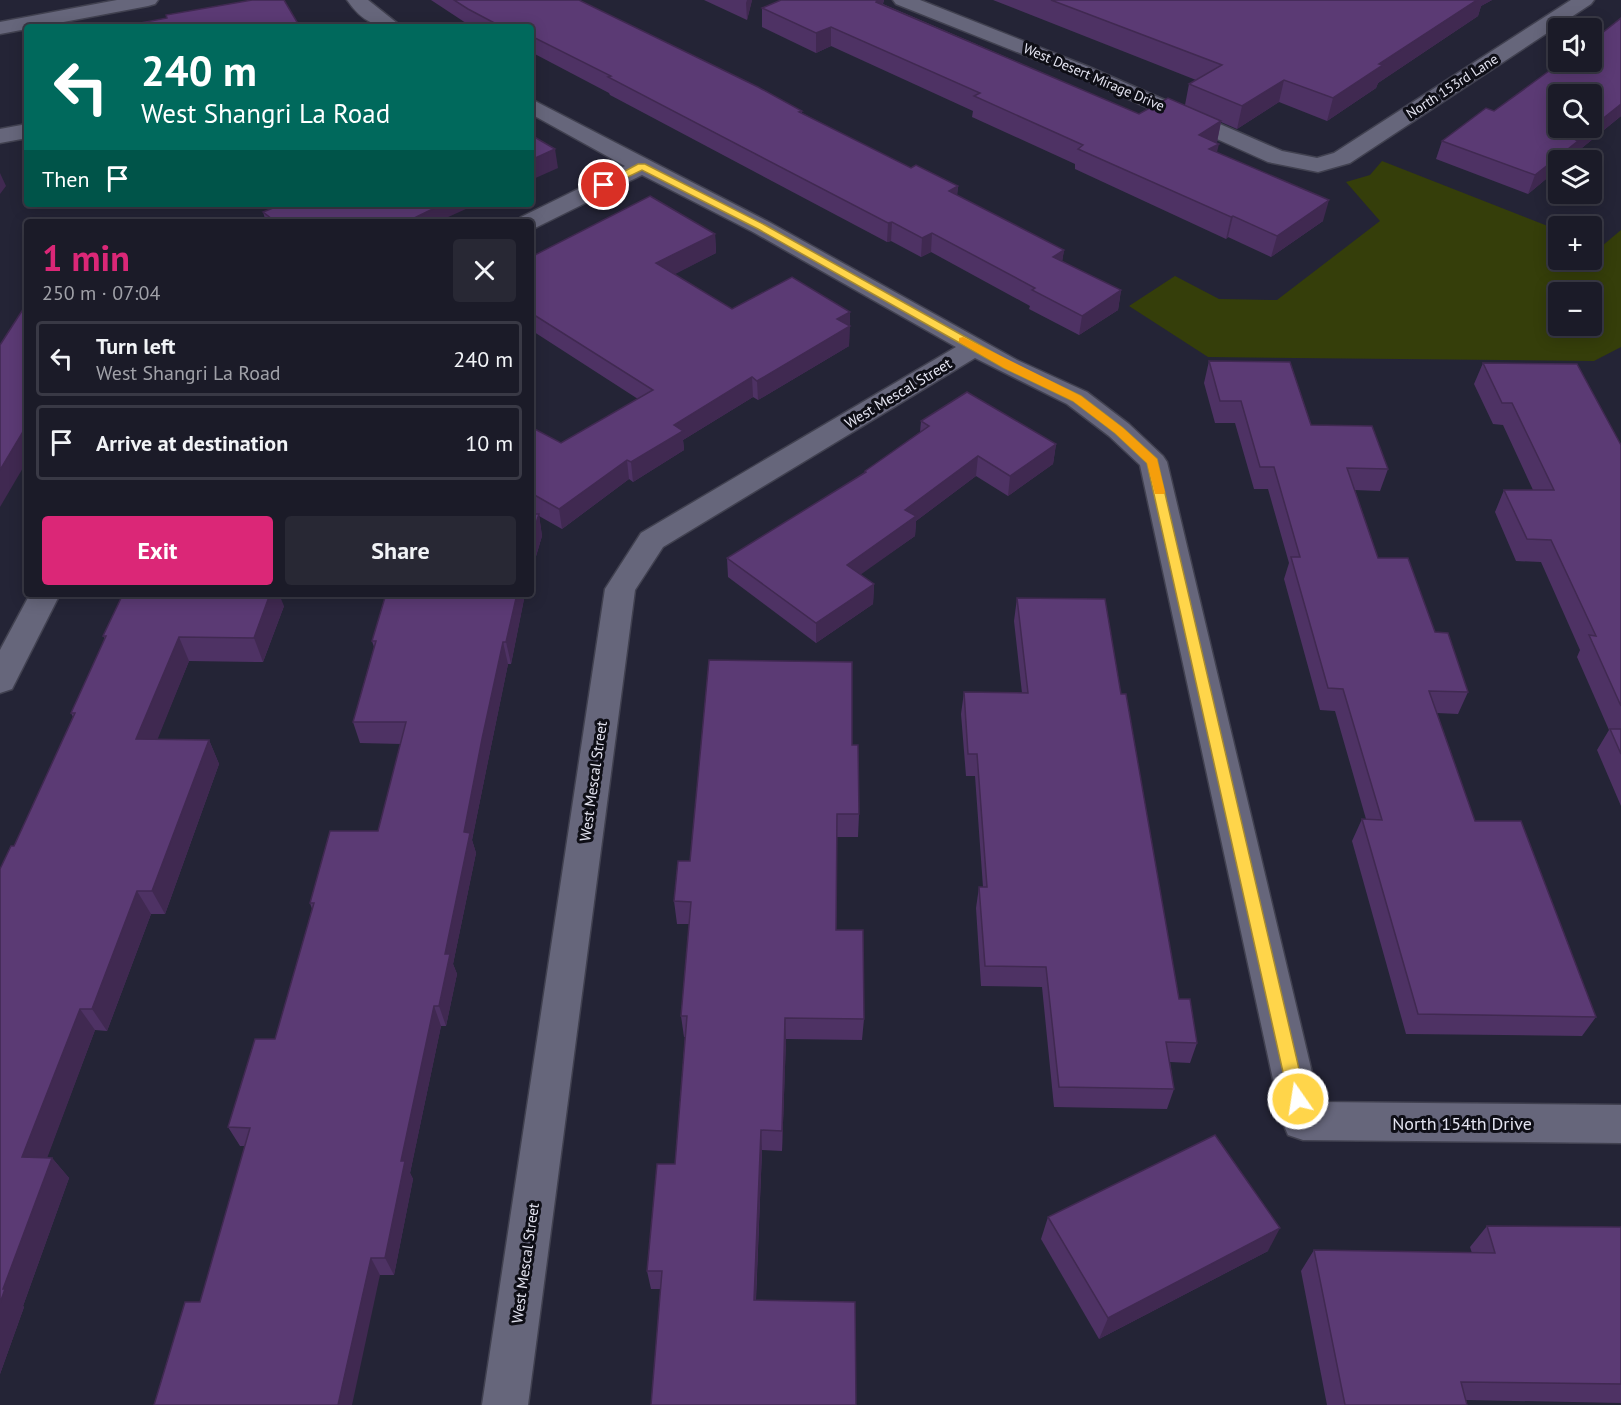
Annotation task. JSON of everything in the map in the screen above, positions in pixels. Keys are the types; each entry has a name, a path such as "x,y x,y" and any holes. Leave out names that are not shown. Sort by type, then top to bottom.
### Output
{"street":[{"path":"0,28 148,0"},
{"path":"357,0 369,12 387,24"},
{"name":"West Desert Mirage Drive","path":"903,0 1082,71 1276,157 1318,165"},
{"path":"1545,4 1576,5"},
{"name":"North 153rd Lane","path":"1318,165 1342,158 1576,5"},
{"path":"534,107 642,166 761,227 975,347"},
{"path":"0,136 24,132"},
{"path":"534,220 642,166"},
{"name":"North 154th Drive","path":"975,347 1077,399 1119,430 1153,462 1303,1122 1621,1124"},
{"name":"West Mescal Street","path":"505,1405 620,589 652,540 975,347"},
{"path":"0,681 43,597"}],"green space":[{"path":"1382,161 1548,226 1548,270 1602,270 1602,246 1621,230 1621,347 1594,361 1208,357 1129,306 1175,276 1219,299 1277,300 1380,221 1346,182 1370,175"}],"building":[{"path":"252,0 284,0 298,24 135,24 167,18 166,15"},
{"path":"454,0 579,0 758,87 802,111 799,112 911,168 916,165 958,186 949,191 1064,250 1053,257 1121,290 1082,316 932,233 922,238 892,222 888,223 608,77 611,76 534,38 534,24 496,24"},
{"path":"781,0 877,0 876,2 1139,114 1168,98 1221,121 1199,135 1219,144 1209,149 1329,200 1277,236 1078,149 1083,145 974,96 980,93 831,27 816,33 762,8"},
{"path":"1051,0 1477,0 1379,64 1383,65 1333,98 1284,80 1242,106 1189,84 1222,65"},
{"path":"1621,18 1621,104 1602,119 1602,84 1548,84 1548,138 1578,138 1567,150 1548,150 1548,165 1535,175 1442,141 1486,108 1494,111 1548,72 1602,72 1602,33"},
{"path":"534,137 555,149 534,159"},
{"path":"650,196 715,234 656,263 732,309 792,277 850,312 837,319 850,326 757,381 752,377 674,425 683,431 631,462 627,460 559,509 534,495 534,429 561,443 653,390 534,315 534,255"},
{"path":"276,207 437,207 412,219 272,219 263,212"},
{"path":"24,308 24,430 0,470 0,345"},
{"path":"1209,361 1290,362 1311,425 1372,426 1388,469 1347,468 1378,558 1408,558 1435,632 1448,633 1468,692 1429,691 1475,821 1521,821 1596,1017 1418,1014 1362,819 1382,820 1343,689 1328,688 1291,557 1300,557 1274,467 1260,467 1241,401 1220,401"},
{"path":"1483,363 1577,364 1621,445 1621,706 1589,635 1596,636 1551,540 1527,539 1504,490 1554,490 1512,403 1502,403"},
{"path":"967,392 1056,444 1010,476 978,456 905,510 916,516 847,565 874,584 816,623 727,558 866,472 929,426 921,421"},
{"path":"534,514 539,514 534,530"},
{"path":"122,597 269,597 254,638 179,637 136,739 209,740 152,891 137,891 92,1009 80,1009 22,1157 52,1158 3,1289 5,1289 0,1303 0,869 11,846 14,846 75,713 71,713 106,636 103,636"},
{"path":"385,597 516,597 506,642 503,642 482,739 464,832 470,833 445,954 450,954 439,1006 434,1006 401,1161 405,1161 385,1258 371,1258 338,1405 154,1405 185,1302 200,1302 250,1128 228,1127 255,1039 275,1039 314,903 310,903 330,831 378,831 406,722 353,722 376,641 372,641"},
{"path":"1017,598 1105,599 1121,694 1126,694 1179,999 1190,999 1197,1043 1166,1042 1174,1089 1059,1087 1046,967 985,966 979,887 987,887 977,754 968,754 964,692 1028,693"},
{"path":"709,660 852,662 852,745 858,745 859,814 837,814 836,930 863,930 864,1019 785,1018 782,1131 761,1130 754,1300 855,1302 856,1405 651,1405 662,1271 647,1271 657,1164 675,1164 687,1016 681,1016 691,902 674,901 678,861 690,861"},
{"path":"1610,729 1621,729 1621,754"},
{"path":"1215,1135 1280,1228 1108,1318 1048,1217"},
{"path":"1487,1226 1621,1227 1621,1384 1461,1382 1467,1405 1345,1405 1314,1250 1495,1253"}],"slow traffic":[{"path":"963,340 1008,366 1077,399 1119,430 1153,462 1159,492"}],"route":[{"path":"604,185 642,166 761,227 1008,366 1077,399 1119,430 1153,462 1298,1099"}]}
